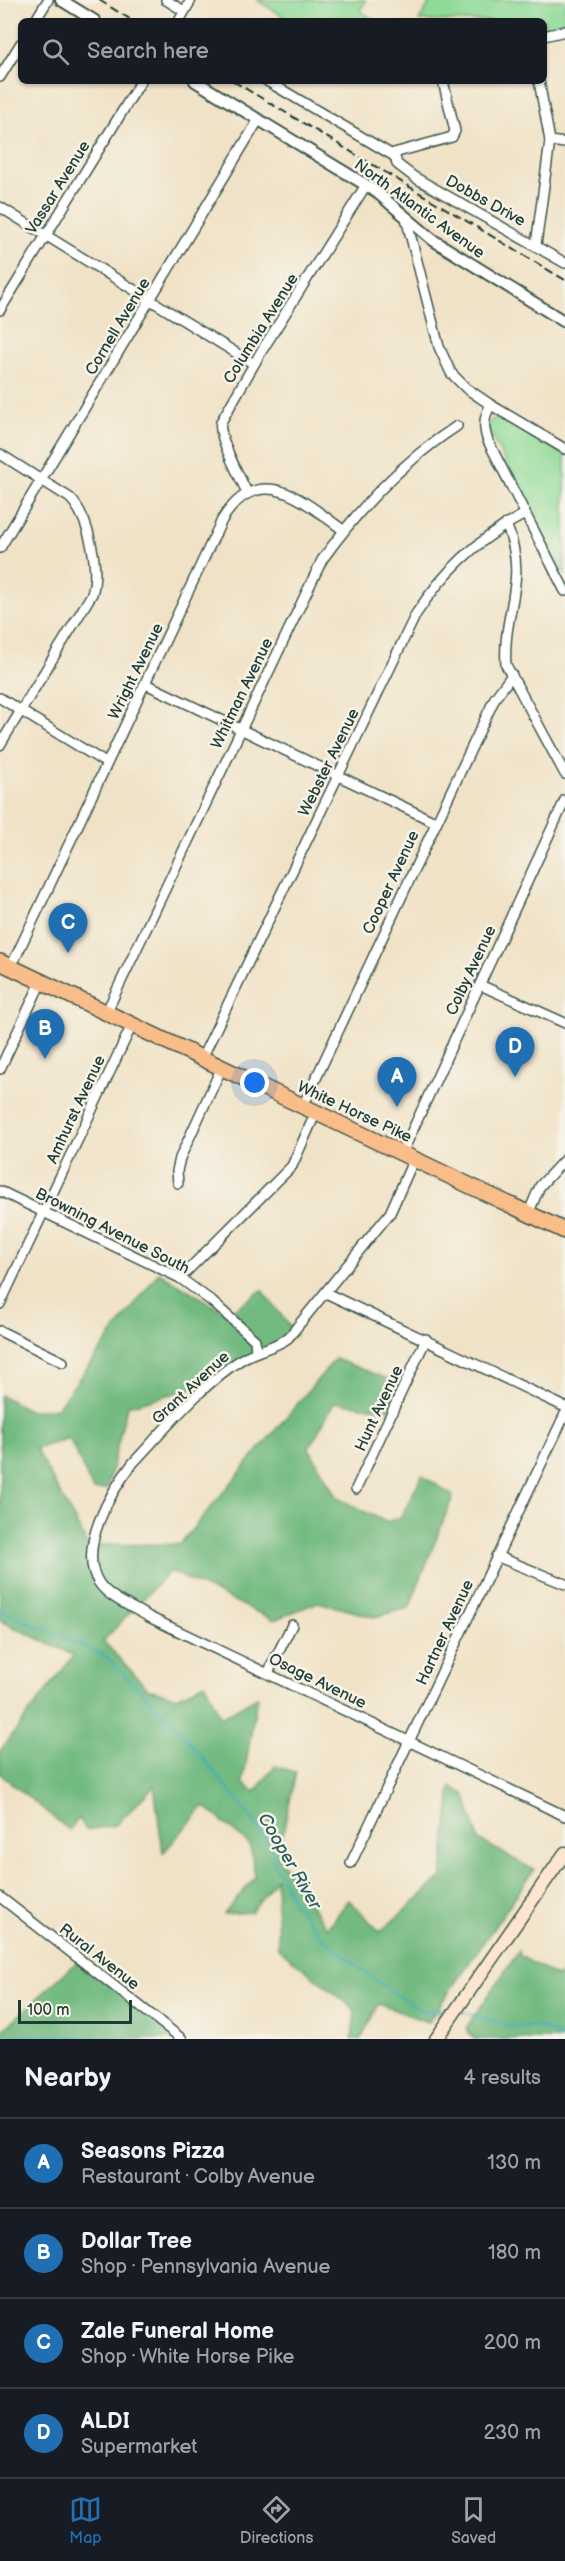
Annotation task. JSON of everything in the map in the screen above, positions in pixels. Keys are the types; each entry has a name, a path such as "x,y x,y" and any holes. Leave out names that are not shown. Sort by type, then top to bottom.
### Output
{"highway":[{"name":"White Horse Pike","path":"5,964 565,1231"}],"main road":[{"path":"436,2039 565,1853"}],"street":[{"path":"36,18 48,0"},
{"path":"61,0 90,18"},
{"path":"166,0 184,11"},
{"path":"180,18 191,0"},
{"path":"547,35 565,30"},
{"path":"0,77 18,48"},
{"name":"Vassar Avenue","path":"0,310 139,84"},
{"name":"North Atlantic Avenue","path":"200,84 366,185 389,200 406,218 433,240 565,322"},
{"name":"Dobbs Drive","path":"272,84 394,158 397,164 414,177 565,263"},
{"path":"394,158 397,151 452,137 455,131 444,84"},
{"path":"537,245 550,141 540,84"},
{"name":"Cornell Avenue","path":"0,548 259,119"},
{"path":"550,141 565,143"},
{"name":"Columbia Avenue","path":"248,493 220,427 254,364 366,185"},
{"path":"0,207 254,364"},
{"path":"406,218 433,326 445,363 451,373 466,388 491,405 565,449"},
{"path":"415,249 424,242 433,240"},
{"path":"491,405 485,413 484,431 499,467 565,591"},
{"name":"Whitman Avenue","path":"106,1013 322,560 383,484 407,462 457,426"},
{"path":"0,454 77,504 89,533 96,580 0,746"},
{"path":"248,493 274,489 289,492 344,530"},
{"name":"Wright Avenue","path":"5,964 146,684 222,520 231,505 248,493"},
{"name":"Webster Avenue","path":"202,1058 420,608 465,554 506,524 525,514"},
{"path":"506,524 513,541 516,559 515,594 505,647 506,665 565,774"},
{"name":"Cooper Avenue","path":"180,1278 291,1166 309,1109 435,822 495,698 512,675"},
{"path":"146,684 435,822"},
{"path":"0,698 106,762"},
{"name":"Colby Avenue","path":"408,1156 480,985 565,800"},
{"path":"0,1069 41,982"},
{"path":"480,985 565,1023"},
{"name":"Amhurst Avenue","path":"0,1304 132,1025"},
{"path":"178,1183 177,1171 180,1158 222,1067"},
{"name":"Grant Avenue","path":"91,1544 122,1478 133,1463 211,1385 241,1360 256,1352 278,1346 288,1338 326,1293 390,1213 408,1156"},
{"path":"528,1214 540,1186 565,1159"},
{"name":"Browning Avenue South","path":"0,1191 180,1278 210,1300 255,1340 256,1352"},
{"path":"326,1293 565,1407"},
{"path":"0,1331 63,1362"},
{"name":"Hunt Avenue","path":"356,1489 426,1339"},
{"name":"Hartner Avenue","path":"351,1863 565,1414"},
{"name":"Osage Avenue","path":"91,1544 94,1573 110,1594 149,1617 565,1816"},
{"path":"496,1556 565,1584"},
{"path":"268,1673 292,1625"},
{"name":"Rural Avenue","path":"0,1897 182,2039"}],"green space":[{"path":"257,0 366,0 360,11 371,18 286,18"},
{"path":"423,0 565,0 565,26 547,30 547,18 421,18 429,4"},
{"path":"498,417 506,419 565,455 565,576 490,433 488,426 491,420"},
{"path":"159,1272 227,1314 262,1290 296,1335 212,1383 127,1406 107,1489 93,1490 69,1438 36,1449 88,1545 180,1544 335,1359 399,1383 390,1410 335,1402 309,1448 337,1498 386,1522 401,1517 422,1475 453,1496 409,1608 374,1617 318,1602 274,1620 170,1571 103,1641 148,1689 177,1697 205,1683 221,1718 257,1697 243,1783 255,1792 275,1766 296,1772 278,1857 327,1928 349,1900 380,1932 442,1877 451,1786 465,1795 479,1840 534,1870 428,2022 378,2004 361,2039 350,2039 352,2038 355,2010 278,1948 276,1879 251,1912 224,1914 255,1877 250,1845 204,1806 163,1853 154,1786 116,1825 86,1830 79,1818 69,1830 0,1774 0,1751 74,1655 0,1621 0,1395 31,1411 57,1408"},
{"path":"519,1951 520,1956 557,1977 565,1973 565,2039 474,2039 466,2028"},
{"path":"79,1960 180,2039 0,2039 0,2033"}],"waterway":[{"name":"Cooper River","path":"0,1610 106,1656 183,1734 257,1825 271,1848 276,1867 295,1905 324,1939 372,1978 422,2011 451,2009"},
{"name":"Cooper River","path":"437,2017 441,2009"},
{"name":"Cooper River","path":"459,2011 514,2027 537,2026 565,2038"},
{"path":"0,2036 44,2034 100,2039"}],"railway":[{"path":"99,0 128,18"},
{"path":"238,84 565,280"}],"place":[{"name":"Zale Funeral Home","path":"68,953"},
{"name":"Dollar Tree","path":"45,1059"},
{"name":"ALDI","path":"515,1077"},
{"name":"Seasons Pizza","path":"397,1107"}]}
